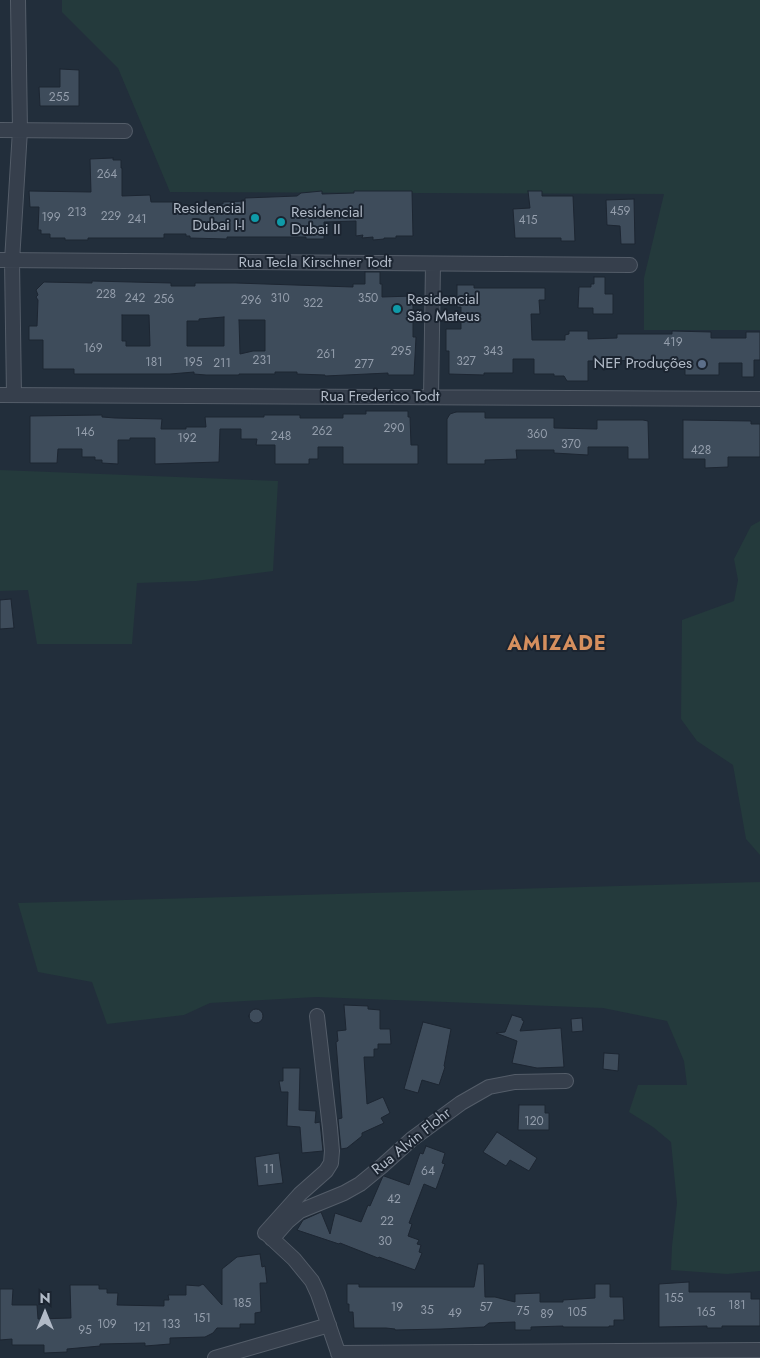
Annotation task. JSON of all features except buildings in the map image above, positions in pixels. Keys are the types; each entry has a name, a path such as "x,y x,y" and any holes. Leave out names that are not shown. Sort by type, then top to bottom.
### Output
{"street":[{"path":"14,395 6,260 20,130 18,0"},
{"path":"0,130 125,131"},
{"name":"Rua Tecla Kirschner Todt","path":"6,260 630,265"},
{"path":"431,397 434,264"},
{"name":"Rua Frederico Todt","path":"0,395 760,399"},
{"path":"317,1016 330,1128 331,1162 326,1171 300,1194 267,1234 294,1259 312,1281 340,1355 760,1350"},
{"name":"Rua Alvin Flohr","path":"267,1234 287,1222 300,1211 344,1193 360,1184 412,1139 461,1103 489,1088 515,1082 566,1081"},
{"path":"215,1358 329,1325"}],"green space":[{"path":"62,0 760,0 760,330 644,330 644,278 664,194 170,192 118,68 62,12"},
{"path":"0,470 278,481 273,571 196,581 137,583 132,644 37,644 28,590 0,591"},
{"path":"760,521 760,855 746,839 733,765 697,741 681,719 682,620 734,601 738,580 734,559 751,526"},
{"path":"760,882 760,1271 727,1274 671,1270 677,1203 671,1142 653,1127 629,1112 638,1085 687,1085 684,1061 667,1021 603,1008 316,997 210,1003 184,1015 107,1024 92,982 38,972 18,903"}],"place":[{"name":"Residencial Dubai I-I","path":"255,218"},
{"name":"Residencial Dubai II","path":"281,222"},
{"name":"Residencial São Mateus","path":"397,309"},
{"name":"NEF Produções","path":"702,364"}],"district":[{"name":"AMIZADE","path":"557,645"}]}
